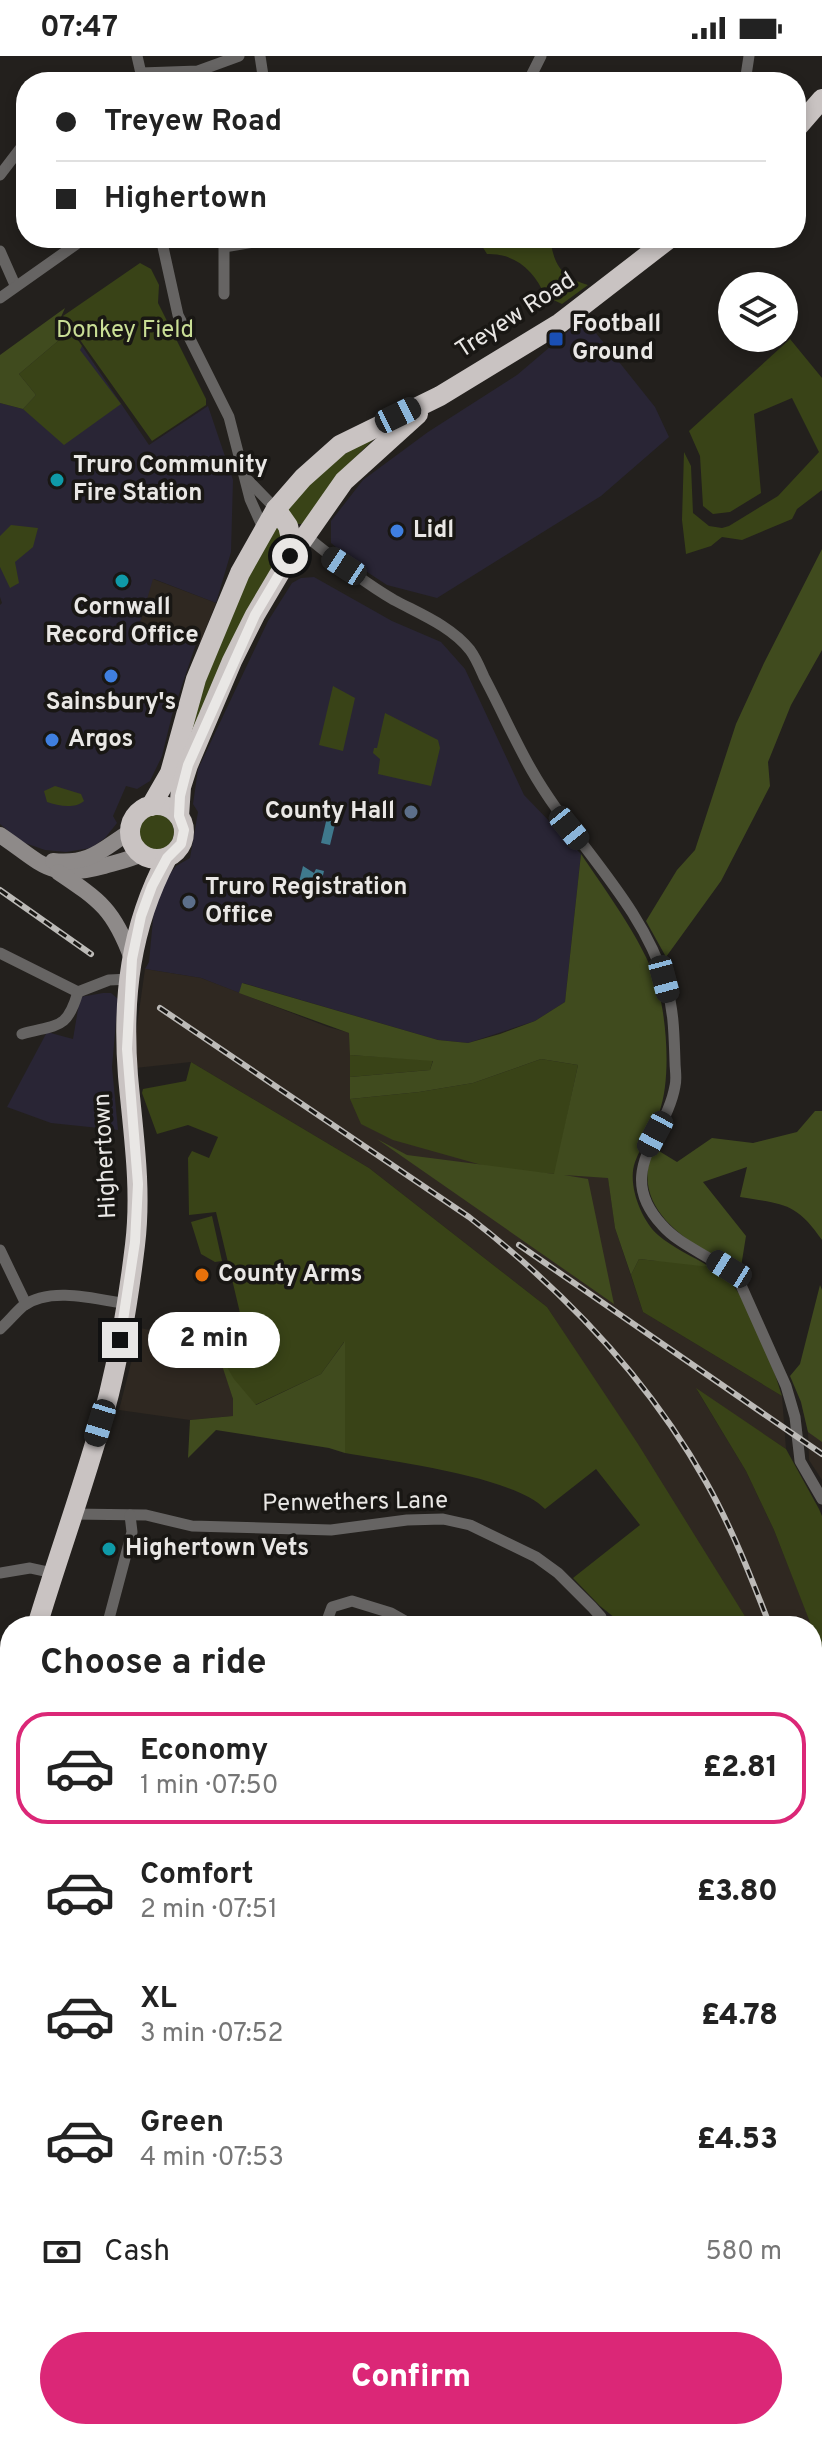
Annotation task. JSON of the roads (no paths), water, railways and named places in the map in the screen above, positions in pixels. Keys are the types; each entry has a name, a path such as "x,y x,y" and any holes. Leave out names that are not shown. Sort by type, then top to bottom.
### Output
{"highway":[{"path":"806,117 822,99"},
{"name":"Treyew Road","path":"300,540 290,494 340,445 440,396 560,323 652,248"},
{"name":"Treyew Road","path":"179,816 183,778 216,700 255,615 300,540 362,462 440,396"},
{"name":"Treyew Road","path":"151,806 170,773 196,679 240,573 263,528 300,540"},
{"path":"151,806 168,807 179,816 183,826 183,838 177,851 167,858 151,859 133,844 131,831 139,813 151,806"},
{"name":"Highertown","path":"40,1616 108,1397 135,1242 138,1184 127,1049 131,915 142,875 142,854"},
{"name":"Highertown","path":"131,969 146,900 167,858"}],"street":[{"path":"190,72 239,56"},
{"path":"0,175 16,154"},
{"path":"0,298 70,248"},
{"path":"163,248 178,315 229,417 250,499 263,528"},
{"path":"224,248 224,294"},
{"path":"0,251 15,285"},
{"path":"245,477 300,540 392,599 445,628 469,649 532,770 569,828 627,903 664,979 675,1034 676,1082 668,1111 646,1152 642,1187 662,1225 729,1269 740,1283 786,1386 795,1417 800,1461 822,1499"},
{"path":"255,486 290,494"},
{"path":"28,855 60,861 81,859 98,855 131,831"},
{"path":"0,835 89,893 108,910 122,932 131,969 78,992 0,953"},
{"path":"58,872 84,871 142,854"},
{"path":"22,1034 65,1022 72,1012 78,992"},
{"path":"0,1250 26,1304"},
{"path":"0,1329 26,1304 47,1297 71,1296 126,1304"},
{"name":"Penwethers Lane","path":"72,1514 146,1515 192,1526 331,1530 407,1520 443,1519 470,1525 536,1557 558,1573 600,1616"},
{"path":"113,1616 132,1532 130,1515"},
{"path":"0,1573 30,1568 53,1573"},
{"path":"329,1616 332,1607 352,1601 396,1616"}],"water":[{"path":"333,806 339,808 330,845 321,843 328,813 331,813"},
{"path":"303,866 314,873 316,869 324,871 320,888 299,882"}],"railway":[{"path":"0,890 91,954"},
{"path":"160,1008 469,1217 570,1305 630,1371 683,1443 724,1517 766,1616"},
{"path":"519,1245 822,1454"}],"place":[{"name":"Football Ground","path":"556,339"},
{"name":"Truro Community Fire Station","path":"57,480"},
{"name":"Lidl","path":"397,531"},
{"name":"Cornwall Record Office","path":"122,581"},
{"name":"Sainsbury's","path":"111,676"},
{"name":"Argos","path":"52,740"},
{"name":"County Hall","path":"411,812"},
{"name":"Truro Registration Office","path":"189,902"},
{"name":"County Arms","path":"202,1275"},
{"name":"Highertown Vets","path":"109,1549"}],"park label":[{"name":"Donkey Field","path":"125,331"}]}
